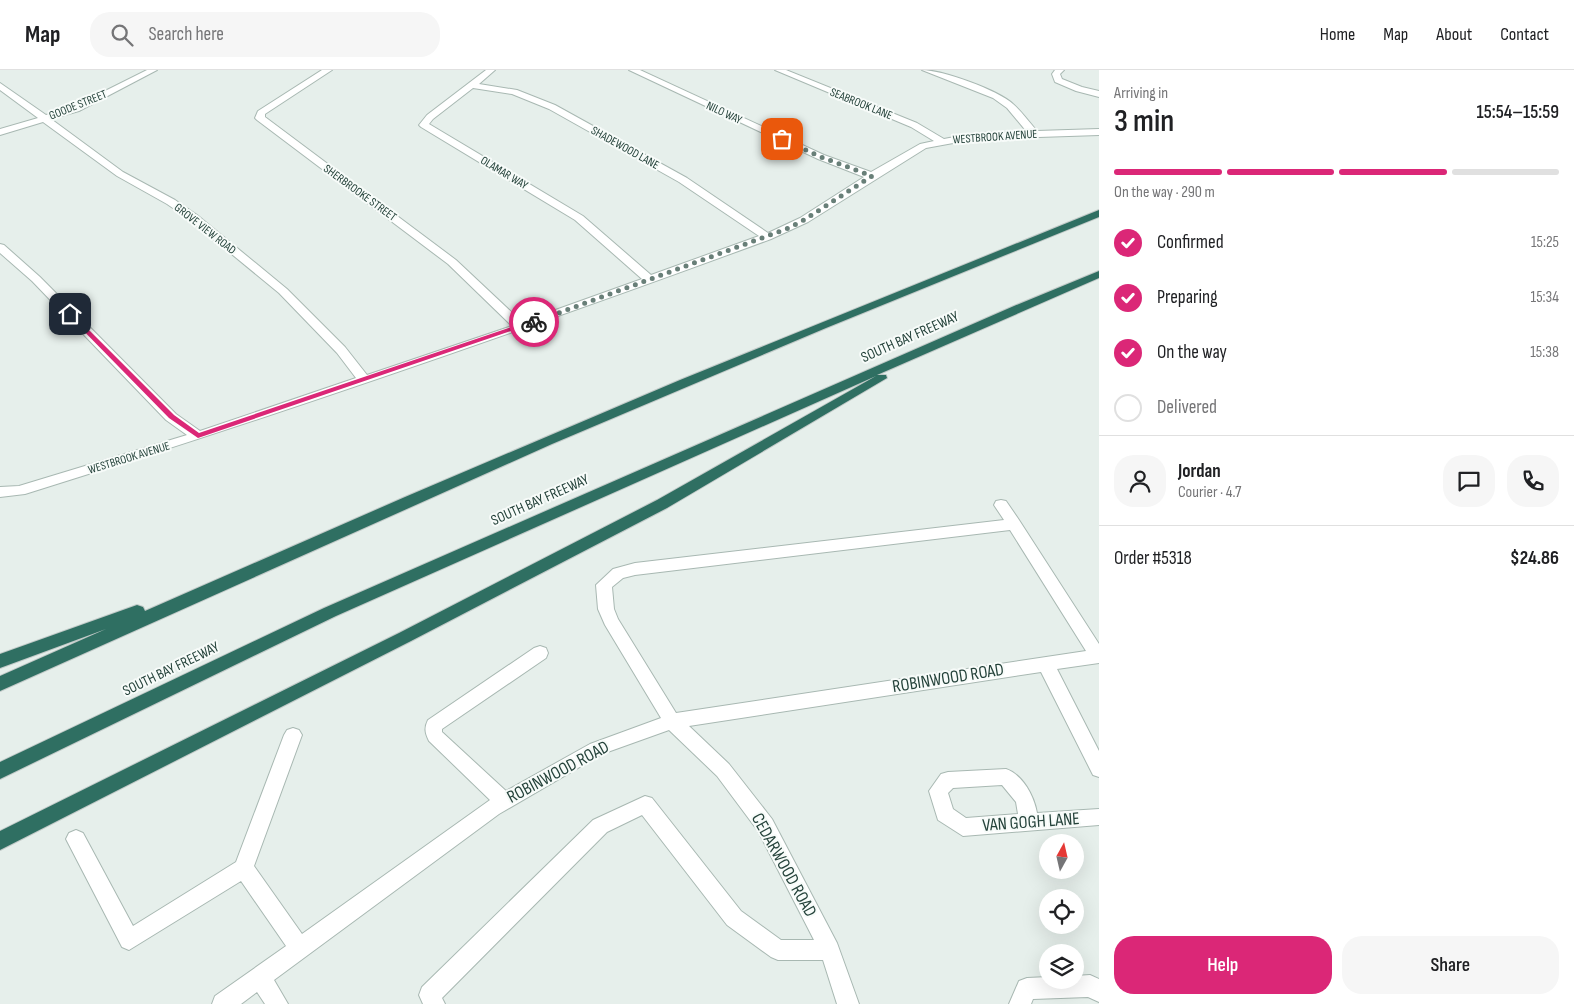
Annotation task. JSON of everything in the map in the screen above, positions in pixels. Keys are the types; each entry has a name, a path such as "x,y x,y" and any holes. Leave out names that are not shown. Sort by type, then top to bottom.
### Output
{"highway":[{"path":"0,684 242,574 753,353 1099,213"},
{"name":"SOUTH BAY FREEWAY","path":"0,771 330,612 949,338 1099,274"},
{"path":"0,841 413,633 654,508 949,338"},
{"path":"0,661 242,574"}],"street":[{"name":"GOODE STREET","path":"0,132 88,104 153,70"},
{"name":"SHERBROOKE STREET","path":"328,70 261,113 260,118 452,262 520,327"},
{"name":"OLAMAR WAY","path":"491,70 430,117 424,125 579,218 649,279"},
{"name":"NILO WAY","path":"633,70 821,157 872,176"},
{"name":"SEABROOK LANE","path":"779,70 914,126 941,141"},
{"path":"926,70 996,96 1010,106 1034,134"},
{"path":"1060,70 1056,74 1058,80 1065,84 1099,94"},
{"name":"SHADEWOOD LANE","path":"472,85 514,92 552,107 683,180 767,237"},
{"name":"GROVE VIEW ROAD","path":"0,86 120,174 171,202 201,224 288,296 341,350 364,380"},
{"name":"WESTBROOK AVENUE","path":"0,492 20,491 198,436 520,327 767,237 804,220 923,146 941,141 975,136 1099,132"},
{"path":"0,247 36,279 171,416 198,436"},
{"path":"1001,505 1099,656"},
{"name":"CEDARWOOD ROAD","path":"848,1004 830,950 765,825 723,770 672,721 650,687 606,609 604,585 618,573 1014,524"},
{"path":"504,801 436,736 433,730 434,725 540,653"},
{"name":"ROBINWOOD ROAD","path":"223,1004 504,801 596,748 672,721 1099,656"},
{"path":"1044,663 1099,769"},
{"path":"76,839 129,940 244,868 293,735"},
{"name":"VAN GOGH LANE","path":"1028,822 1028,810 1022,794 1006,777 948,780 938,791 945,814 963,827 1099,817"},
{"path":"434,1004 430,995 600,826 645,804 734,918 778,950 830,950"},
{"path":"244,868 300,948"},
{"path":"260,977 278,1004"},
{"path":"1020,1004 1027,989 1090,986 1099,991"}],"way so far":[{"path":"534,322 789,228 872,176 821,157 782,139"}],"route":[{"path":"70,314 171,416 198,436 534,322"}]}
